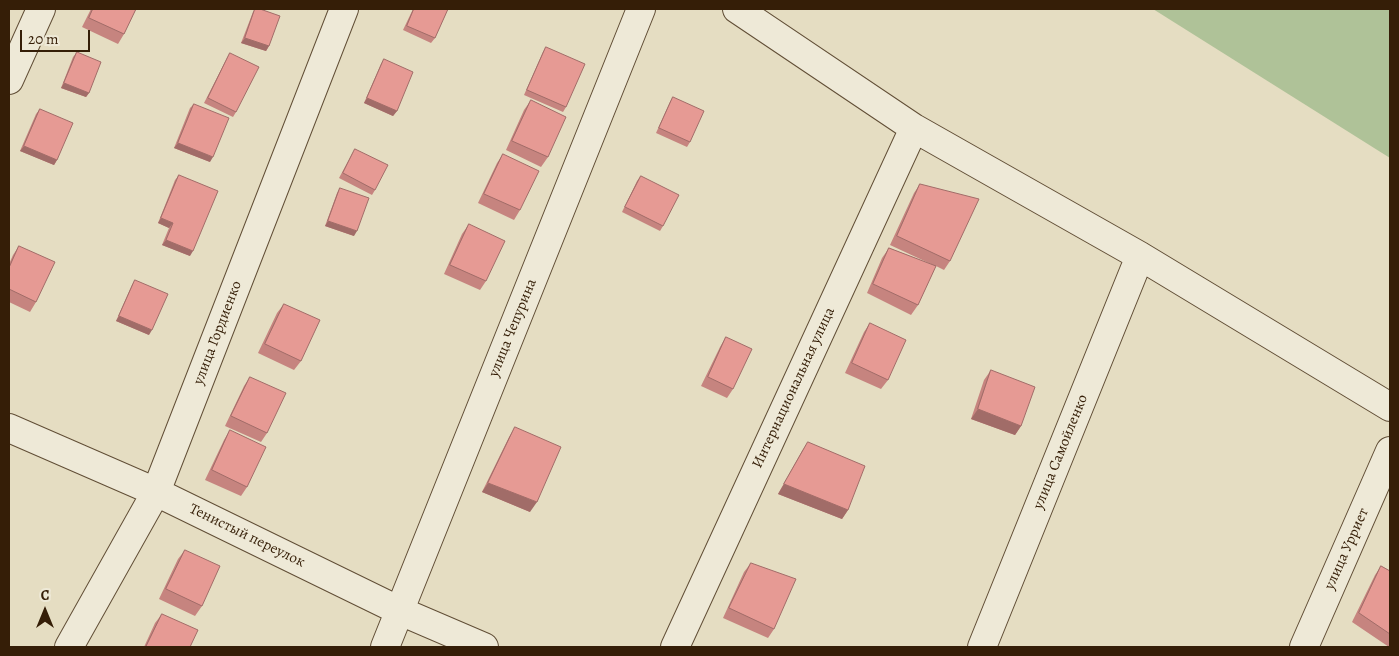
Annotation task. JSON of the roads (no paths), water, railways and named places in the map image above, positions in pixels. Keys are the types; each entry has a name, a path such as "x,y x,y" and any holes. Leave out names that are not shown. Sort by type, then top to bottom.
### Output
{"street":[{"path":"9,80 41,9"},
{"name":"улица Гордиенко","path":"69,647 156,492 344,9"},
{"name":"улица Чепурина","path":"385,647 642,9"},
{"path":"737,9 914,128 1140,256 1390,407"},
{"name":"Интернациональная улица","path":"675,647 914,128"},
{"name":"улица Самойленко","path":"982,647 1140,256"},
{"name":"Тенистый переулок","path":"9,428 156,492 400,611 484,647"},
{"name":"улица Урриет","path":"1304,647 1390,452"}]}
